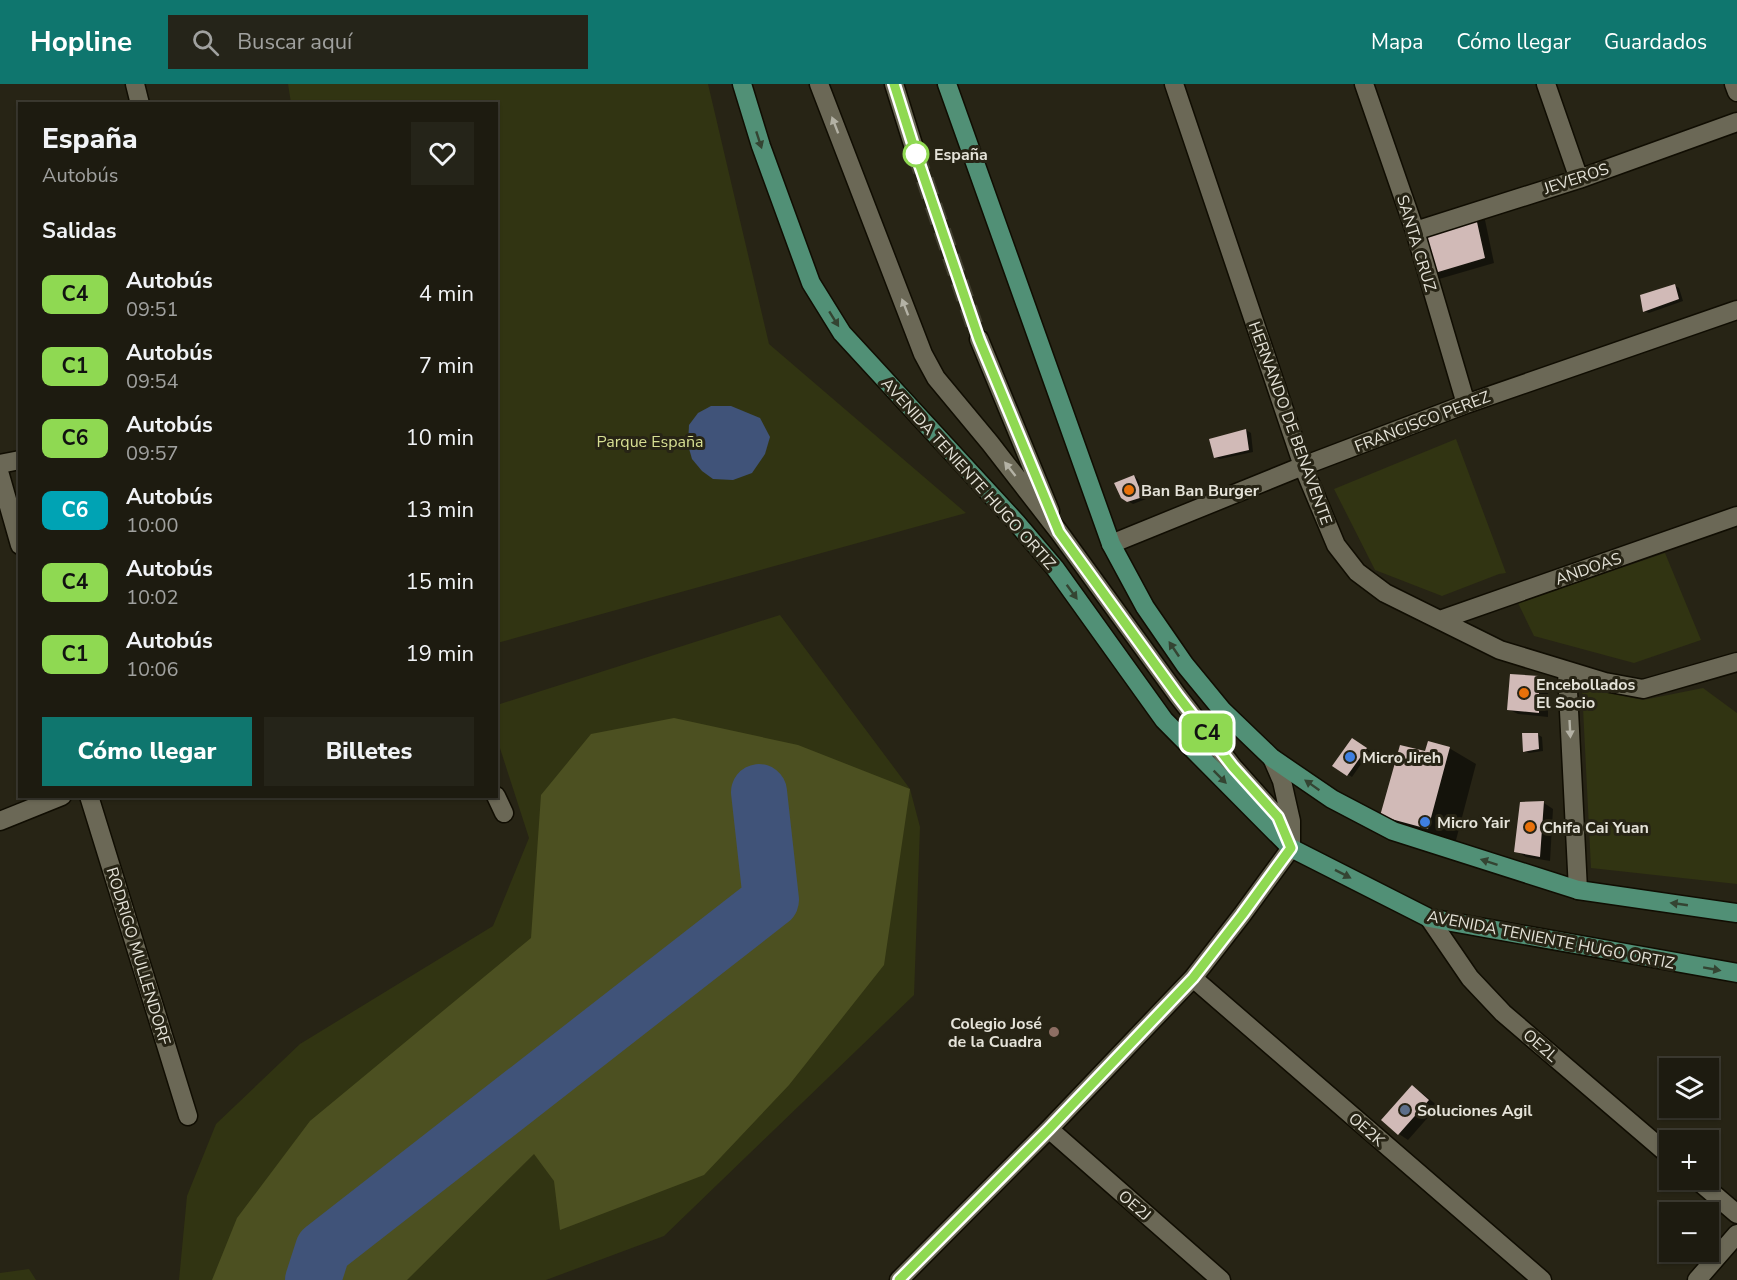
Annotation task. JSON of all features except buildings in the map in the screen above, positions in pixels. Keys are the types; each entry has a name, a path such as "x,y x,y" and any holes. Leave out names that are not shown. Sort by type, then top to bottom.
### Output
{"main road":[{"name":"AVENIDA TENIENTE HUGO ORTIZ","path":"742,84 761,146 811,283 842,333 1016,522 1054,568 1164,720 1291,848 1429,918 1737,973"},
{"path":"947,84 1111,544 1144,607 1185,665 1222,710 1272,758 1332,800 1393,831 1578,890 1737,913"}],"street":[{"path":"135,84 140,102"},
{"path":"819,84 923,354 936,378 1059,532 1178,696 1233,767 1278,817 1291,848"},
{"path":"894,84 916,154"},
{"name":"HERNANDO DE BENAVENTE","path":"1174,84 1303,466 1336,545 1357,572 1385,593 1500,650 1605,682 1643,689 1737,662"},
{"name":"SANTA CRUZ","path":"1364,84 1414,231 1466,404"},
{"path":"1546,84 1579,178"},
{"path":"1734,84 1737,92"},
{"name":"JEVEROS","path":"1414,231 1579,178 1737,122"},
{"name":"FRANCISCO PEREZ","path":"1111,544 1303,466 1466,404 1737,310"},
{"path":"979,339 1059,532"},
{"path":"0,464 18,460"},
{"path":"0,475 18,538"},
{"name":"ANDOAS","path":"1440,620 1737,516"},
{"path":"1567,671 1578,890"},
{"path":"903,1279 1193,978 1291,848 1291,821 1282,781 1272,758"},
{"path":"0,821 57,798"},
{"name":"RODRIGO MULLENDORF","path":"90,798 188,1116"},
{"name":"OE2L","path":"1429,918 1470,978 1503,1013 1659,1147"},
{"name":"OE2K","path":"1193,978 1542,1280"},
{"name":"OE2J","path":"1049,1129 1221,1280"},
{"path":"1709,1190 1737,1214"},
{"path":"1697,1280 1737,1234"}],"green space":[{"name":"Parque España","path":"288,84 708,84 769,344 966,513 498,643 498,102 291,102"},
{"path":"1456,439 1506,573 1442,596 1375,570 1334,489"},
{"path":"1665,553 1701,640 1634,663 1534,636 1518,603"},
{"path":"780,615 910,789 920,827 914,995 664,1236 546,1280 179,1280 187,1196 216,1124 300,1044 493,926 529,838 498,742 498,705"},
{"path":"1582,688 1643,700 1703,688 1737,713 1737,884 1591,868"},
{"path":"674,718 798,745 910,789 884,965 789,1085 704,1175 560,1230 554,1181 534,1154 407,1280 212,1280 237,1218 310,1121 531,938 541,795 591,734"},
{"path":"29,1269 36,1280 0,1280 0,1273"}],"water":[{"path":"711,406 731,406 760,418 770,437 765,454 752,473 733,480 713,479 692,459 688,445 689,425 698,413"}],"waterway":[{"path":"313,1280 323,1249 771,900 759,792"}],"tunnel":[{"path":"916,154 979,339"}],"bus line":[{"name":"C4","path":"894,84 979,339 1059,532 1178,696 1233,767 1278,817 1291,848 1193,978 1049,1129 899,1280"}],"place":[{"name":"España","path":"916,154"},
{"name":"Ban Ban Burger","path":"1129,490"},
{"name":"Encebollados El Socio","path":"1524,693"},
{"name":"Micro Jireh","path":"1350,757"},
{"name":"Micro Yair","path":"1425,822"},
{"name":"Chifa Cai Yuan","path":"1530,827"},
{"name":"Colegio José de la Cuadra","path":"1054,1032"},
{"name":"Soluciones Agil","path":"1405,1110"}]}
